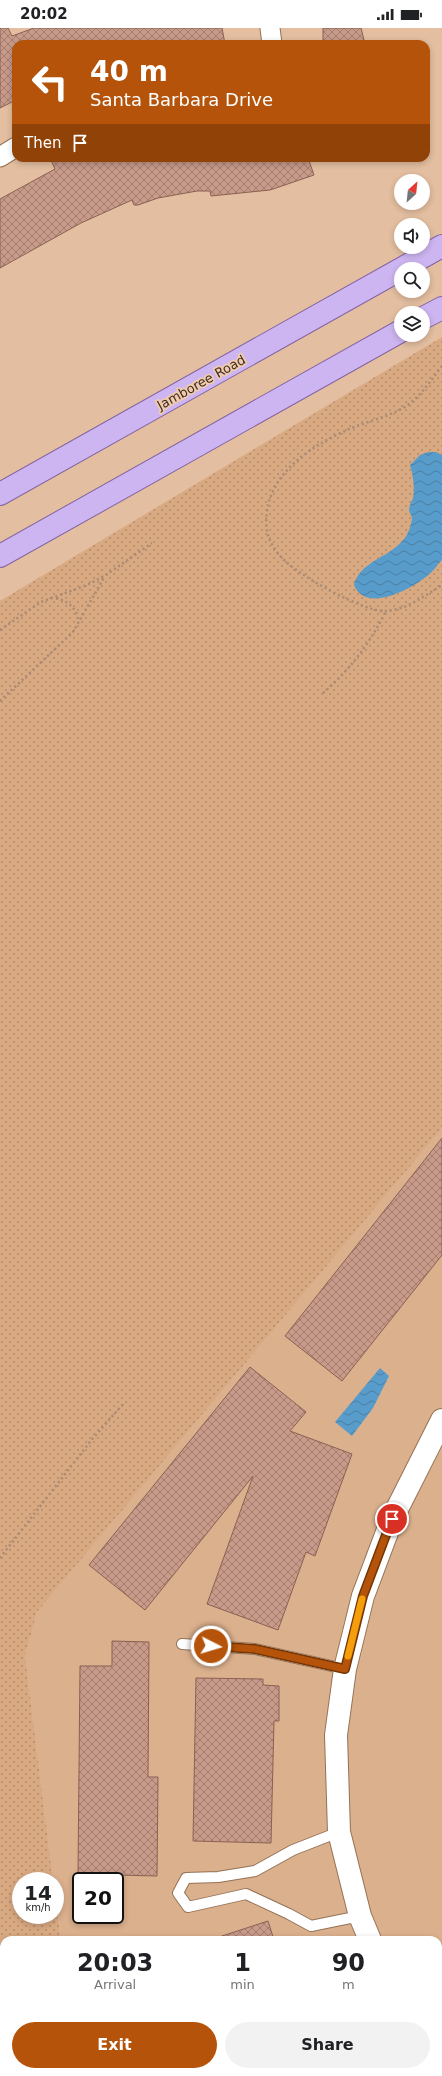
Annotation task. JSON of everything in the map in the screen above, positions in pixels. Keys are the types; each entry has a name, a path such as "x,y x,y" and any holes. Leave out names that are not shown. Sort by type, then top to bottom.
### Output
{"main road":[{"name":"Jamboree Road","path":"413,262 442,246"},
{"name":"Jamboree Road","path":"0,494 394,273"},
{"path":"430,314 442,308"},
{"path":"0,556 394,335"},
{"path":"368,1936 360,1916 339,1832 336,1735 345,1669 363,1596 392,1519 442,1420"}],"street":[{"path":"270,28 272,40"},
{"path":"0,157 12,150"}],"lane":[{"path":"182,1644 255,1649 345,1669"},
{"path":"339,1832 293,1850 255,1870 218,1877 186,1878 178,1892 188,1907 246,1894 290,1914 311,1926 360,1916"}],"path":[{"path":"442,366 418,397 404,407 381,418 348,430 302,457 283,474 268,505 266,529 268,538 277,552 290,565 349,601 371,610 386,611 402,609 442,585"},
{"path":"0,630 48,598 87,585 106,575 152,543"},
{"path":"0,702 30,671 61,645 73,632 106,575"},
{"path":"48,598 59,598 72,606 78,618 78,623"},
{"path":"323,693 344,675 376,632 386,611"},
{"path":"0,1558 93,1438 125,1402"}],"shaded area":[{"path":"442,337 442,1128 37,1612 25,1656 52,1872 12,1872 12,1924 59,1924 60,1936 0,1936 0,601"},
{"path":"442,1128 442,1936 61,1936 59,1924 64,1924 64,1872 52,1872 25,1656 37,1612"}],"water":[{"path":"428,452 436,452 442,455 442,560 429,574 411,587 389,596 368,598 360,593 354,585 359,575 366,567 394,549 409,531 412,516 409,508 413,498 414,489 410,465 420,455"},
{"path":"380,1368 389,1376 373,1408 352,1436 335,1422"}],"building":[{"path":"0,28 8,28 12,36 34,28 222,28 224,40 12,40 12,102 0,108"},
{"path":"323,28 361,28 364,40 323,40"},
{"path":"52,162 309,162 314,175 270,190 211,196 210,191 197,191 158,198 138,205 134,205 132,200 81,223 0,268 0,199 55,169"},
{"path":"442,1138 442,1255 342,1381 285,1336"},
{"path":"250,1367 306,1412 290,1431 352,1454 315,1556 306,1552 278,1630 207,1604 253,1476 145,1610 89,1565"},
{"path":"112,1641 149,1642 148,1777 158,1777 157,1876 124,1875 124,1872 78,1872 80,1666 112,1666"},
{"path":"196,1678 263,1679 263,1685 279,1686 279,1721 274,1721 271,1843 193,1841"},
{"path":"268,1921 273,1936 222,1936"}],"slow traffic":[{"path":"348,1656 362,1599"}],"route":[{"path":"211,1646 255,1649 345,1669 363,1596 392,1519"}]}
